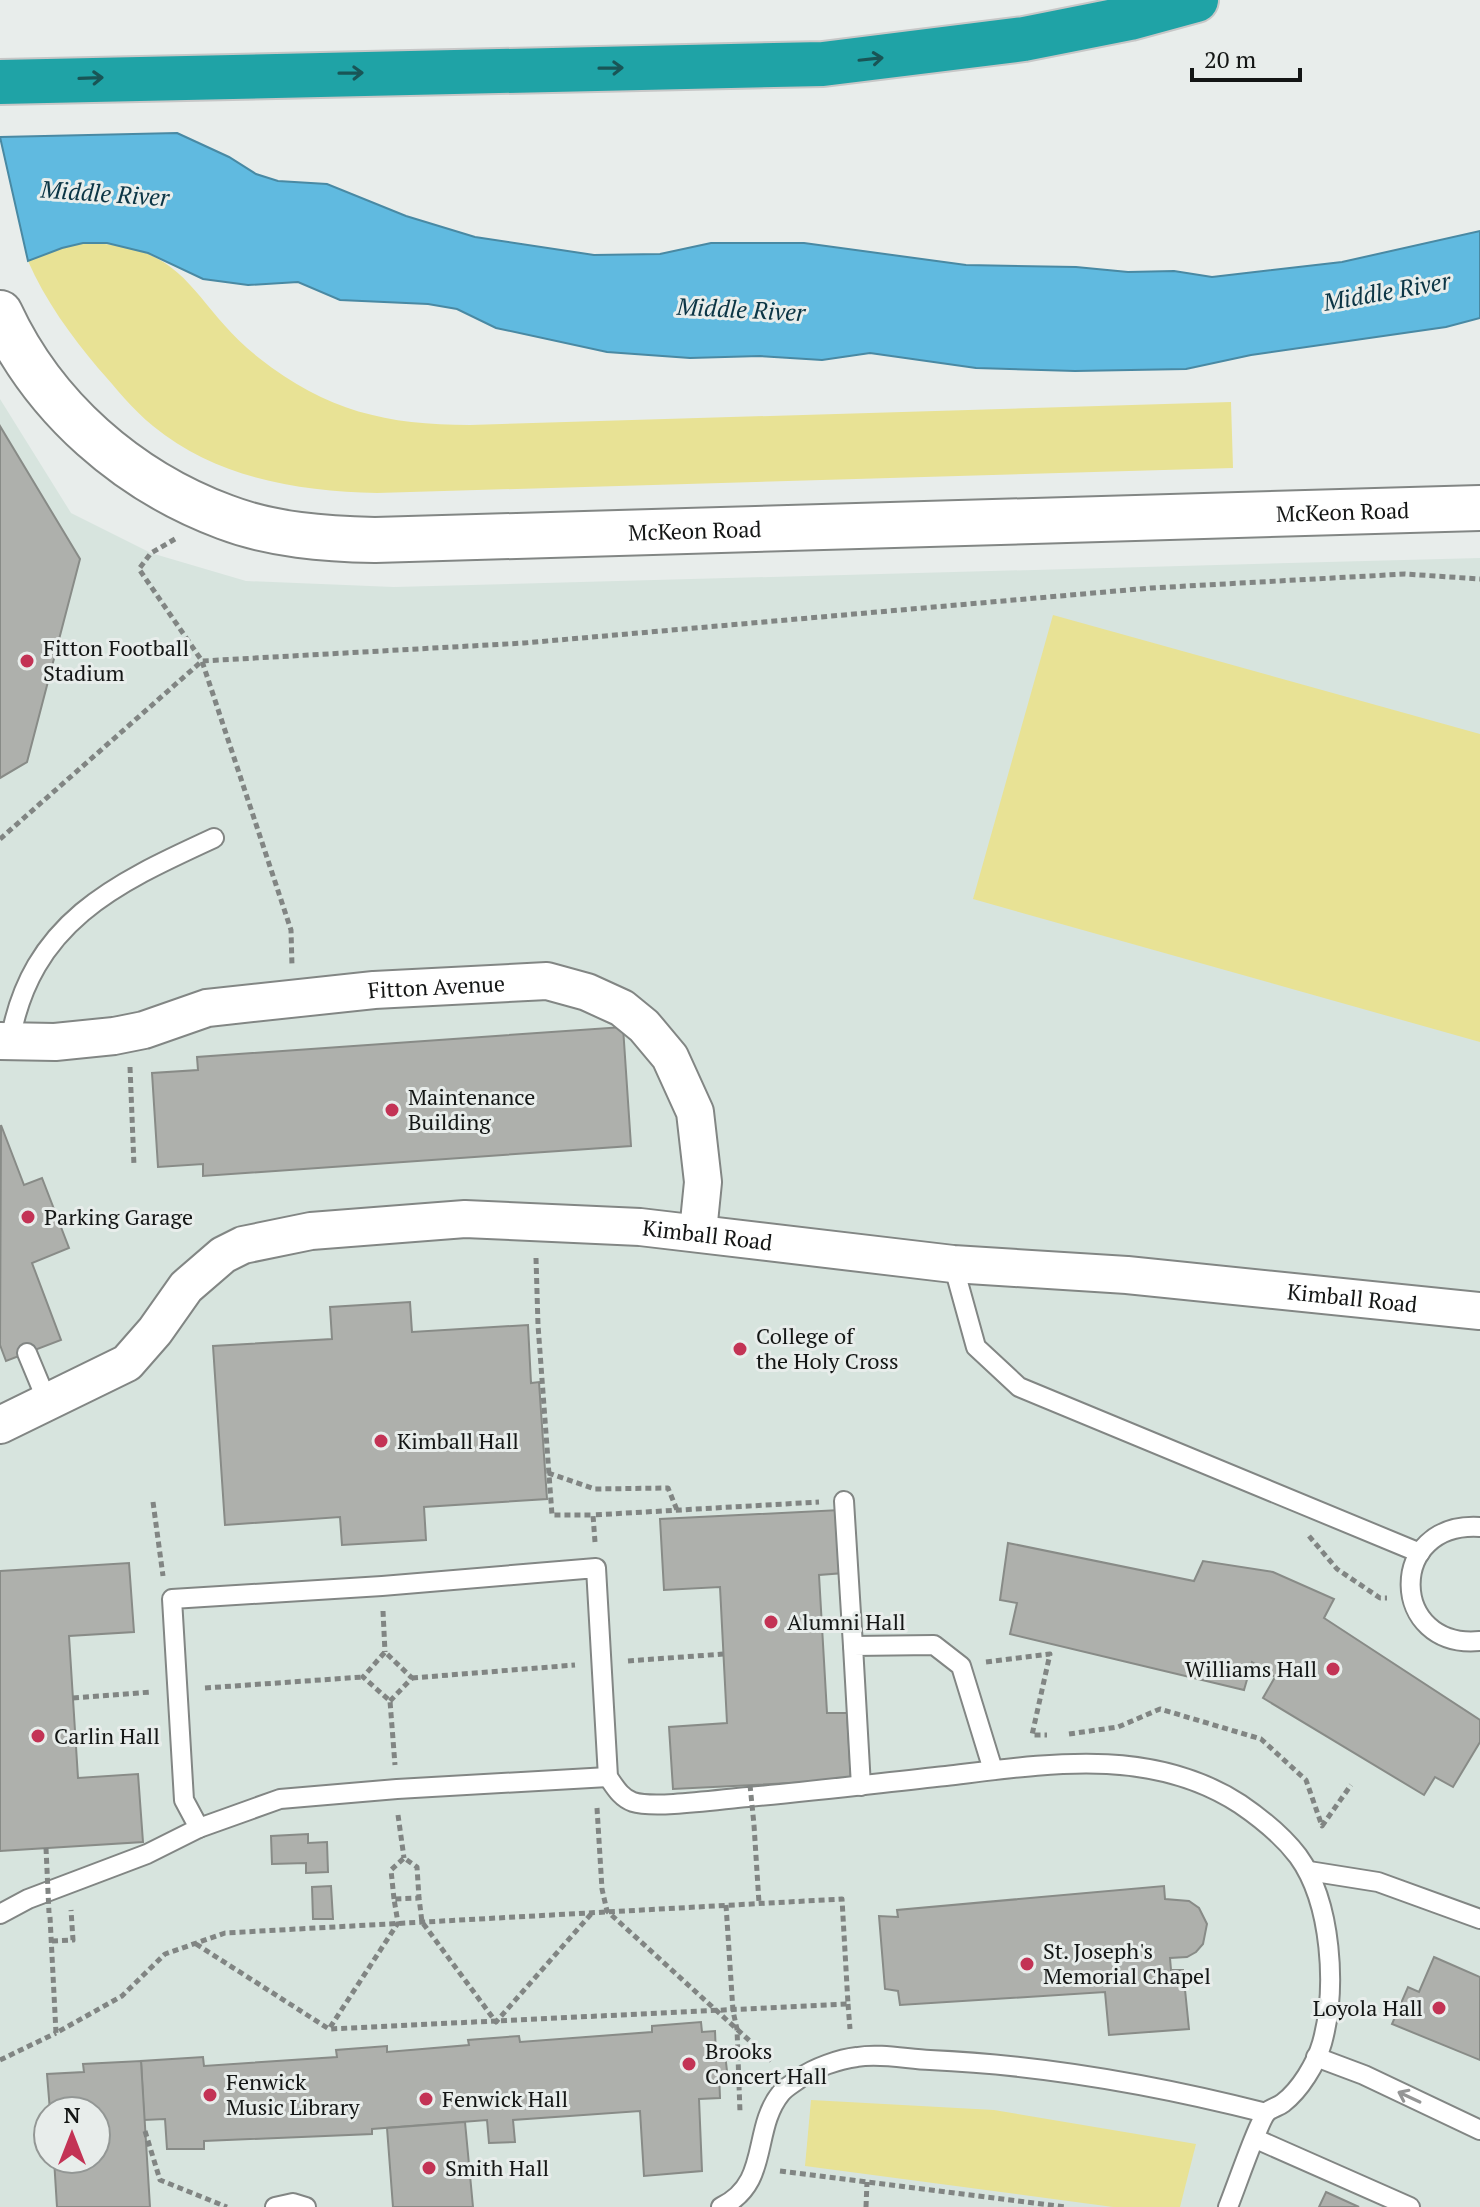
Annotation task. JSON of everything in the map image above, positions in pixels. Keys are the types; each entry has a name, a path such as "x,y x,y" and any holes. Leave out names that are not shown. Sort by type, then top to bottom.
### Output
{"highway":[{"path":"7,81 823,64 1024,39 1130,18 1196,0"}],"main road":[{"name":"McKeon Road","path":"0,313 25,358 49,392 81,427 119,460 154,484 226,518 302,536 375,540 1480,508"}],"street":[{"name":"Fitton Avenue","path":"5,1041 55,1042 114,1036 144,1030 207,1008 374,990 547,981 587,992 622,1008 644,1026 670,1057 695,1112 702,1172 698,1232"},
{"name":"Kimball Road","path":"0,1425 127,1363 155,1331 186,1287 223,1255 256,1241 311,1231 465,1219 698,1232 953,1264 1127,1275 1480,1311"}],"lane":[{"path":"5,1041 25,983 46,949 68,925 135,874 214,838"},
{"path":"953,1264 976,1347 1019,1387 1420,1553"},
{"path":"27,1353 47,1401"},
{"path":"844,1501 861,1786"},
{"path":"1480,1527 1461,1526 1438,1534 1425,1544 1410,1578 1411,1597 1418,1614 1430,1628 1446,1638 1463,1642 1480,1641"},
{"path":"199,1828 184,1800 172,1599 596,1568 608,1777 623,1796 635,1803 673,1804 1078,1763 1135,1765 1180,1775 1217,1789 1257,1815 1288,1842 1309,1871 1327,1933 1328,2017 1316,2057 1305,2078 1284,2102 1266,2113 1228,2207"},
{"path":"853,1646 934,1645 961,1666 993,1770"},
{"path":"0,1914 28,1899 147,1854 199,1828 280,1799 608,1777"},
{"path":"1309,1871 1378,1882 1480,1919"},
{"path":"721,2207 745,2192 769,2116 783,2092 807,2073 857,2057 972,2062 1070,2073 1200,2096 1266,2113"},
{"path":"1316,2057 1364,2075 1480,2130"},
{"path":"1256,2139 1410,2207"},
{"path":"275,2207 293,2203 306,2207"}],"path":[{"path":"182,536 151,553 139,569 202,661 291,930 293,999"},
{"path":"0,839 202,661 524,643 1151,588 1405,574 1480,579"},
{"path":"132,1107 134,1166"},
{"path":"535,1243 552,1515 844,1501"},
{"path":"548,1473 595,1489 668,1488 677,1510"},
{"path":"153,1502 163,1576"},
{"path":"1301,1504 1310,1540 1337,1569 1380,1598 1411,1597"},
{"path":"593,1515 596,1568"},
{"path":"382,1586 385,1652 412,1678"},
{"path":"73,1698 363,1677 385,1652"},
{"path":"390,1701 412,1678 723,1654"},
{"path":"961,1666 1050,1654 1032,1735 1118,1727 1160,1709 1261,1739 1306,1780 1322,1826 1351,1785"},
{"path":"363,1677 390,1701 404,1858 417,1867 422,1922 496,2022"},
{"path":"750,1785 759,1903"},
{"path":"596,1793 602,1889 607,1911 763,2053"},
{"path":"46,1848 56,2033"},
{"path":"329,2029 398,1923 391,1870 404,1858"},
{"path":"52,1941 73,1940 70,1883"},
{"path":"394,1899 419,1898"},
{"path":"0,2060 122,1996 165,1954 225,1933 842,1899 850,2029"},
{"path":"726,1905 737,2029 740,2119"},
{"path":"496,2022 592,1913"},
{"path":"195,1943 329,2029 848,2004"},
{"path":"145,2131 160,2180 227,2207"},
{"path":"755,2167 1065,2207"},
{"path":"866,2207 867,2182"}],"shaded area":[{"path":"83,243 119,246 146,253 168,265 236,337 284,376 333,402 384,418 470,425 1231,402 1233,468 377,493 288,485 231,470 177,444 138,413 98,368 59,317 28,261"},
{"name":"College of the Holy Cross","path":"0,399 71,513 151,553 246,581 394,587 1480,558 1480,2207 0,2207"},
{"path":"1053,615 1480,734 1480,1042 973,899"},
{"path":"811,2100 994,2110 1196,2144 1180,2207 1113,2207 805,2166"}],"water":[{"name":"Middle River","path":"177,133 229,157 256,174 278,181 327,184 406,216 475,237 594,255 660,254 711,243 804,243 966,265 1174,271 1212,277 1342,262 1480,231 1480,318 1446,327 1251,355 1186,369 1075,371 976,368 870,353 822,360 760,356 690,358 607,352 496,328 457,309 428,304 340,300 298,282 248,285 203,279 148,253 107,243 83,243 28,261 0,137"}],"building":[{"name":"Fitton Football Stadium","path":"0,426 80,559 27,762 0,778"},
{"name":"Maintenance Building","path":"623,1027 631,1146 203,1176 203,1164 158,1167 152,1073 198,1070 197,1057"},
{"name":"Parking Garage","path":"1,1125 24,1185 42,1178 69,1248 32,1263 61,1340 6,1361 0,1345"},
{"name":"Kimball Hall","path":"410,1302 412,1332 528,1325 531,1383 539,1382 547,1499 424,1507 426,1540 342,1545 340,1517 225,1525 213,1346 332,1339 330,1307"},
{"name":"Alumni Hall","path":"840,1510 844,1573 819,1575 827,1713 847,1713 851,1780 673,1789 669,1727 727,1723 720,1587 664,1590 660,1519"},
{"name":"Williams Hall","path":"1008,1543 1194,1581 1203,1561 1273,1572 1334,1599 1324,1618 1480,1720 1480,1742 1453,1787 1435,1777 1424,1795 1263,1698 1275,1677 1252,1662 1244,1690 1010,1634 1017,1603 1000,1600"},
{"name":"Carlin Hall","path":"129,1563 134,1632 69,1636 78,1778 138,1774 143,1842 0,1851 0,1571"},
{"path":"308,1834 308,1843 327,1842 328,1872 306,1873 306,1863 272,1864 271,1836"},
{"path":"331,1886 333,1919 313,1919 312,1887"},
{"name":"St. Joseph's Memorial Chapel","path":"1164,1886 1165,1899 1189,1901 1199,1908 1207,1924 1203,1944 1196,1952 1187,1957 1170,1958 1171,1970 1183,1970 1189,2029 1109,2035 1105,1992 900,2005 898,1991 885,1989 879,1916 898,1917 897,1910"},
{"name":"Loyola Hall","path":"1434,1957 1480,1977 1480,2060 1392,2024 1408,1987 1419,1992"},
{"name":"Fenwick Hall","path":"701,2022 702,2032 715,2031 716,2055 725,2054 727,2071 719,2072 720,2098 699,2099 702,2171 644,2176 640,2111 513,2120 515,2142 489,2143 487,2120 372,2129 372,2134 204,2141 204,2149 167,2149 165,2119 144,2120 141,2061 203,2057 204,2066 337,2057 336,2050 387,2046 387,2052 469,2045 468,2040 519,2036 520,2042 652,2032 652,2026"},
{"path":"141,2061 150,2207 57,2207 55,2175 112,2175 112,2095 49,2095 47,2074 84,2072 83,2064"},
{"name":"Smith Hall","path":"465,2122 473,2207 393,2207 387,2128"},
{"path":"1326,2192 1359,2207 1319,2207"}],"place":[{"name":"Fitton Football Stadium","path":"27,661"},
{"name":"Maintenance Building","path":"392,1110"},
{"name":"Parking Garage","path":"28,1217"},
{"name":"College of the Holy Cross","path":"740,1349"},
{"name":"Kimball Hall","path":"381,1441"},
{"name":"Alumni Hall","path":"771,1622"},
{"name":"Williams Hall","path":"1333,1669"},
{"name":"Carlin Hall","path":"38,1736"},
{"name":"St. Joseph's Memorial Chapel","path":"1027,1964"},
{"name":"Loyola Hall","path":"1439,2008"},
{"name":"Brooks Concert Hall","path":"689,2064"},
{"name":"Fenwick Music Library","path":"210,2095"},
{"name":"Fenwick Hall","path":"426,2099"},
{"name":"Smith Hall","path":"429,2168"}]}
